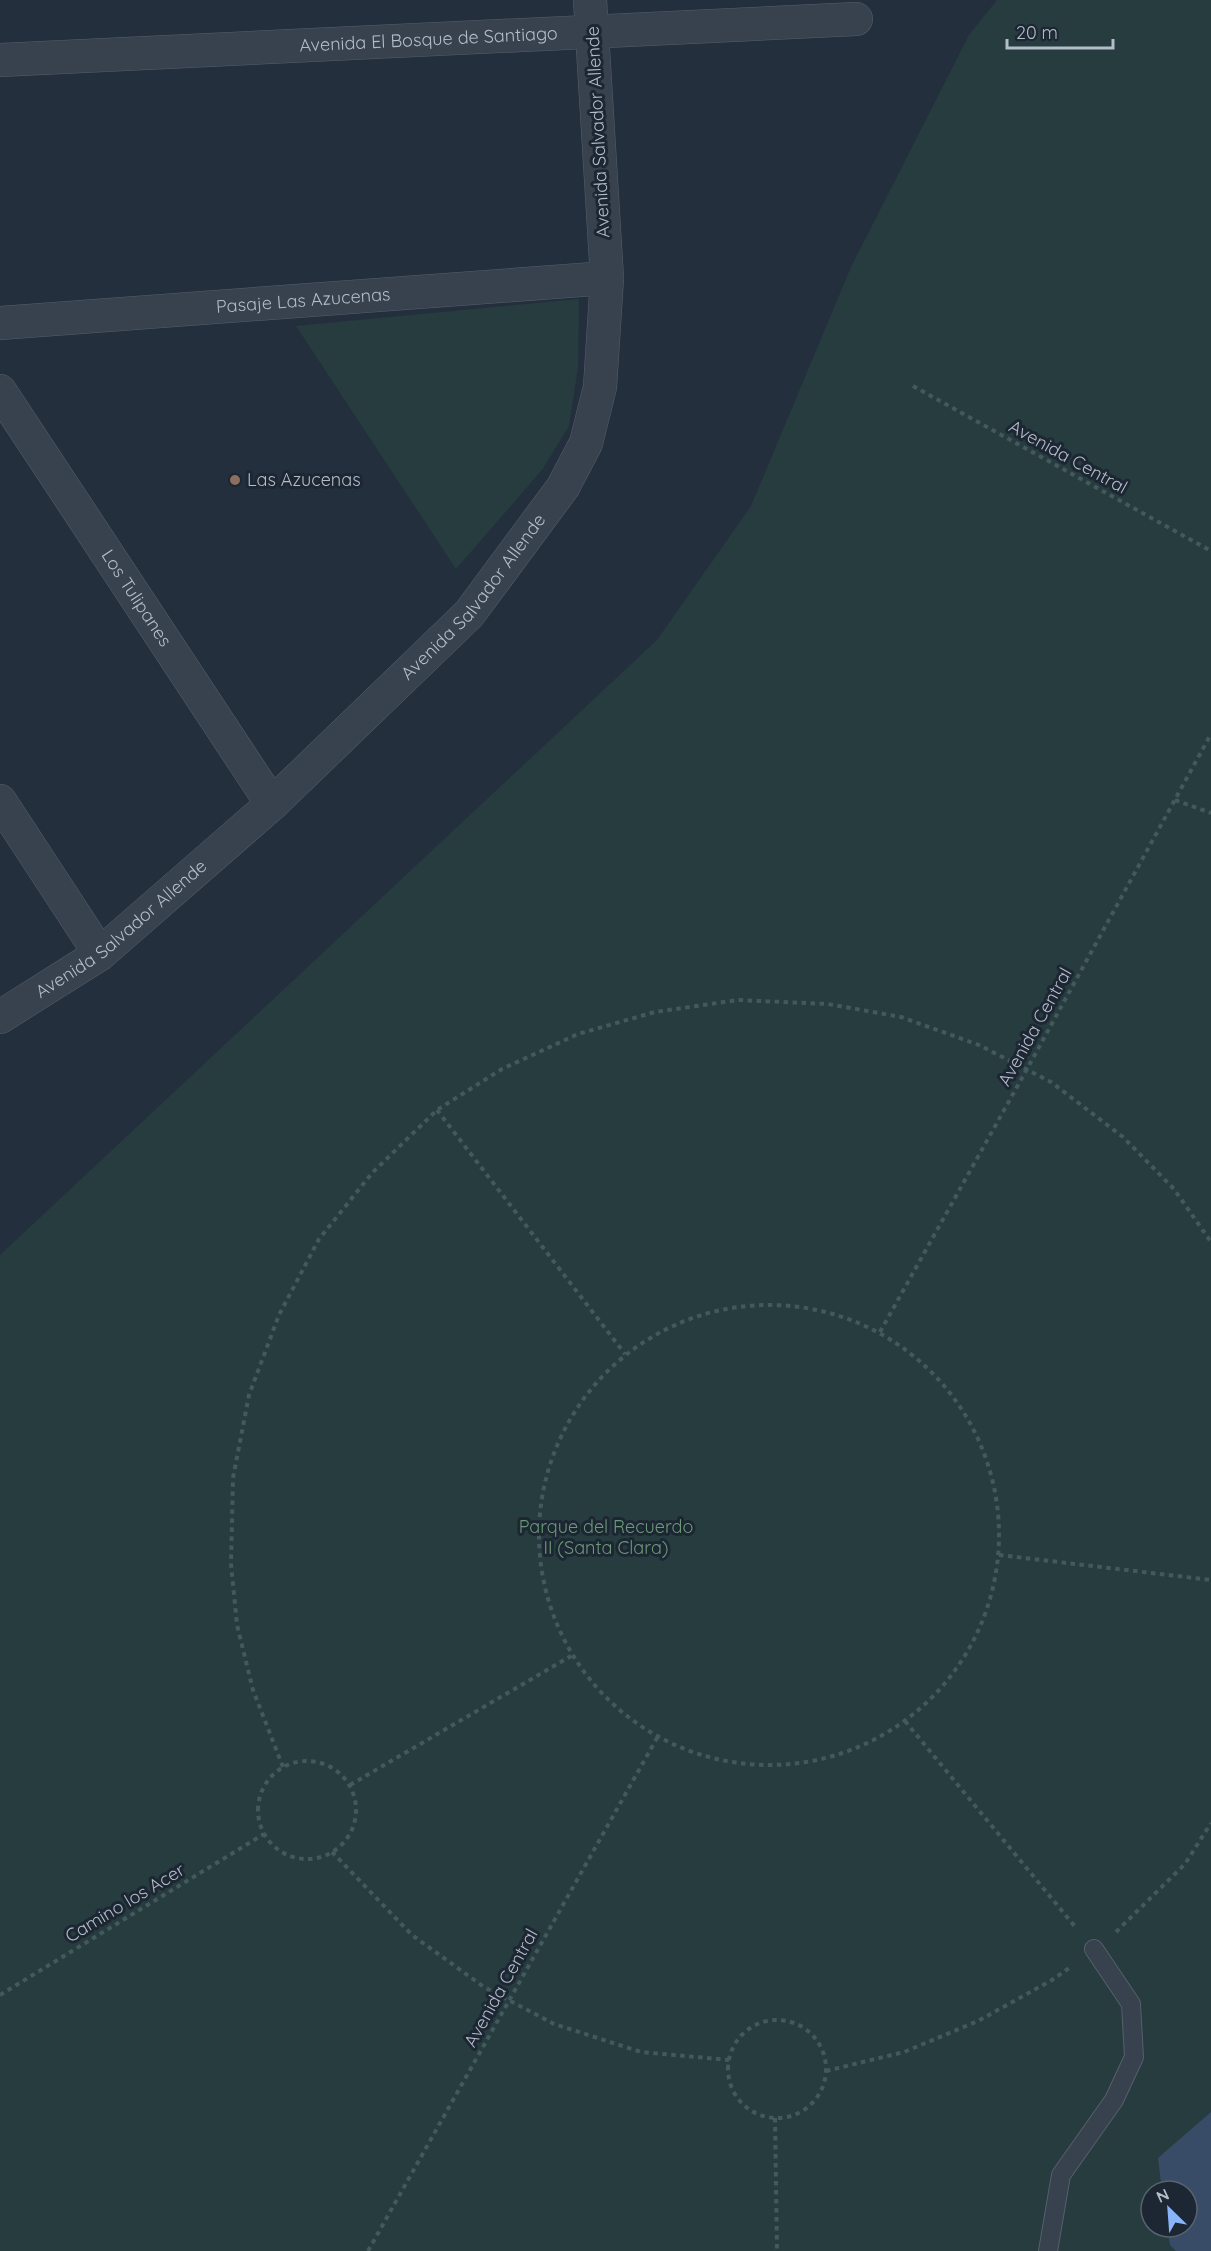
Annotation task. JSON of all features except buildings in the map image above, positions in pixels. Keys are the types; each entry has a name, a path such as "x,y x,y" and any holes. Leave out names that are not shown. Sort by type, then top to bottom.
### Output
{"street":[{"name":"Avenida El Bosque de Santiago","path":"0,60 591,16 856,20"},
{"name":"Avenida Salvador Allende","path":"0,1017 100,954 272,804 469,614 563,486 586,443 600,387 607,278 591,16"},
{"name":"Pasaje Las Azucenas","path":"0,323 607,278"},
{"name":"Los Tulipanes","path":"0,391 272,804"},
{"path":"0,801 100,954"}],"lane":[{"path":"1048,2251 1061,2175 1114,2100 1134,2057 1131,2004 1094,1949"}],"path":[{"name":"Avenida Central","path":"913,386 1211,551"},
{"name":"Avenida Central","path":"880,1332 1211,734"},
{"path":"1175,800 1211,813"},
{"path":"283,1767 252,1690 237,1624 231,1564 233,1478 249,1395 279,1315 319,1239 373,1172 437,1110 502,1069 578,1034 655,1012 738,1000 828,1004 901,1017 979,1045 1051,1082 1123,1137 1174,1189 1211,1242"},
{"path":"437,1110 625,1354"},
{"path":"749,1305 816,1309 880,1332 934,1372 974,1426 996,1489 999,1555 984,1619 952,1676 905,1722 848,1752 783,1766 719,1761 657,1738 609,1703 571,1656 545,1595 537,1528 549,1463 580,1403 625,1354 684,1320 749,1305"},
{"path":"999,1555 1211,1580"},
{"path":"350,1785 571,1656"},
{"path":"905,1722 1094,1949"},
{"name":"Avenida Central","path":"368,2251 657,1738"},
{"path":"305,1762 321,1763 335,1770 350,1785 355,1796 357,1812 353,1828 345,1842 332,1852 318,1858 302,1859 286,1855 273,1846 264,1834 259,1817 259,1801 265,1786 283,1767 305,1762"},
{"path":"826,2071 904,2052 978,2021 1052,1980 1121,1929 1185,1864 1211,1823"},
{"name":"Camino los Acer","path":"0,1995 264,1834"},
{"path":"332,1852 412,1935 484,1987 554,2024 642,2052 729,2060"},
{"path":"775,2020 791,2022 806,2029 821,2047 826,2071 823,2086 815,2100 803,2110 775,2118 756,2113 743,2104 733,2091 729,2076 729,2060 735,2045 745,2032 759,2024 775,2020"},
{"path":"775,2118 777,2251"}],"green space":[{"name":"Parque del Recuerdo II (Santa Clara)","path":"997,0 1211,0 1211,2251 0,2251 0,1255 657,640 751,506 851,267 969,35"},
{"path":"579,299 578,368 569,426 542,470 456,569 296,326"}],"water":[{"path":"1211,2112 1211,2251 1176,2251 1170,2245 1169,2239 1199,2239 1199,2179 1161,2179 1158,2158"}],"place":[{"name":"Las Azucenas","path":"235,480"}]}
